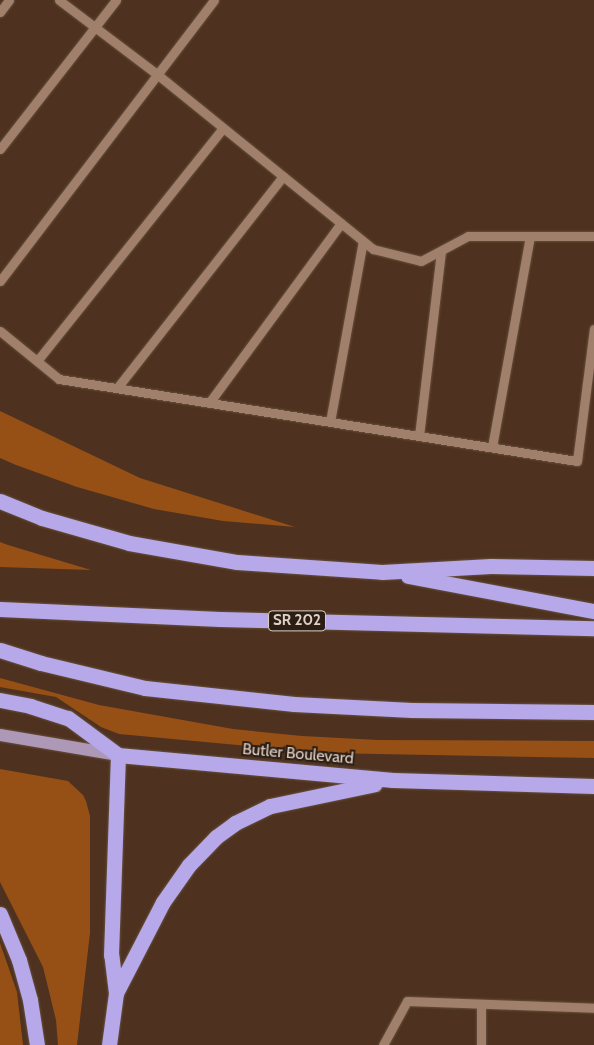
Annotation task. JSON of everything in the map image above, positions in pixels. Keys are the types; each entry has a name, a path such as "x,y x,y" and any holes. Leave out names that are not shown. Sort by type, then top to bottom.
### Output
{"highway":[{"path":"0,501 42,518 83,531 200,557 280,567 382,572 491,566 594,568"},
{"path":"382,572 594,610"},
{"name":"SR 202","path":"0,609 220,619 594,628"},
{"path":"0,650 41,663 145,688 294,704 412,710 594,712"},
{"path":"0,700 30,706 68,718 118,755 111,956 116,993 109,1045"},
{"name":"Butler Boulevard","path":"118,755 393,780 594,786"},
{"path":"116,993 163,902 189,865 216,837 235,823 270,806 393,780"},
{"path":"0,914 20,960 30,1000 37,1045"}],"main road":[{"name":"Butler Boulevard","path":"0,735 118,755"}],"lane":[{"path":"0,12 9,0"},
{"path":"59,0 158,75 373,249 421,261 468,236 594,236"},
{"path":"0,149 116,0"},
{"path":"0,281 214,0"},
{"path":"37,361 223,128"},
{"path":"116,388 283,176"},
{"path":"209,403 341,223"},
{"path":"492,448 530,236"},
{"path":"330,422 363,241"},
{"path":"419,436 441,251"},
{"path":"0,331 58,379 577,461 594,329"},
{"path":"383,1045 407,1001 594,1008"},
{"path":"481,1004 481,1045"}],"shaded area":[{"path":"0,411 140,478 295,527 223,521 154,509 77,487 16,465 0,458"},
{"path":"0,542 8,545 91,570 0,567"},
{"path":"0,678 99,705 233,729 302,736 378,740 594,741 594,758 325,753 119,734 101,727 56,697 0,687"},
{"path":"0,769 68,781 83,795 86,801 90,816 90,933 77,1045 58,1045 56,1020 43,967 0,882"},
{"path":"0,943 17,992 23,1045 0,1045"}]}
